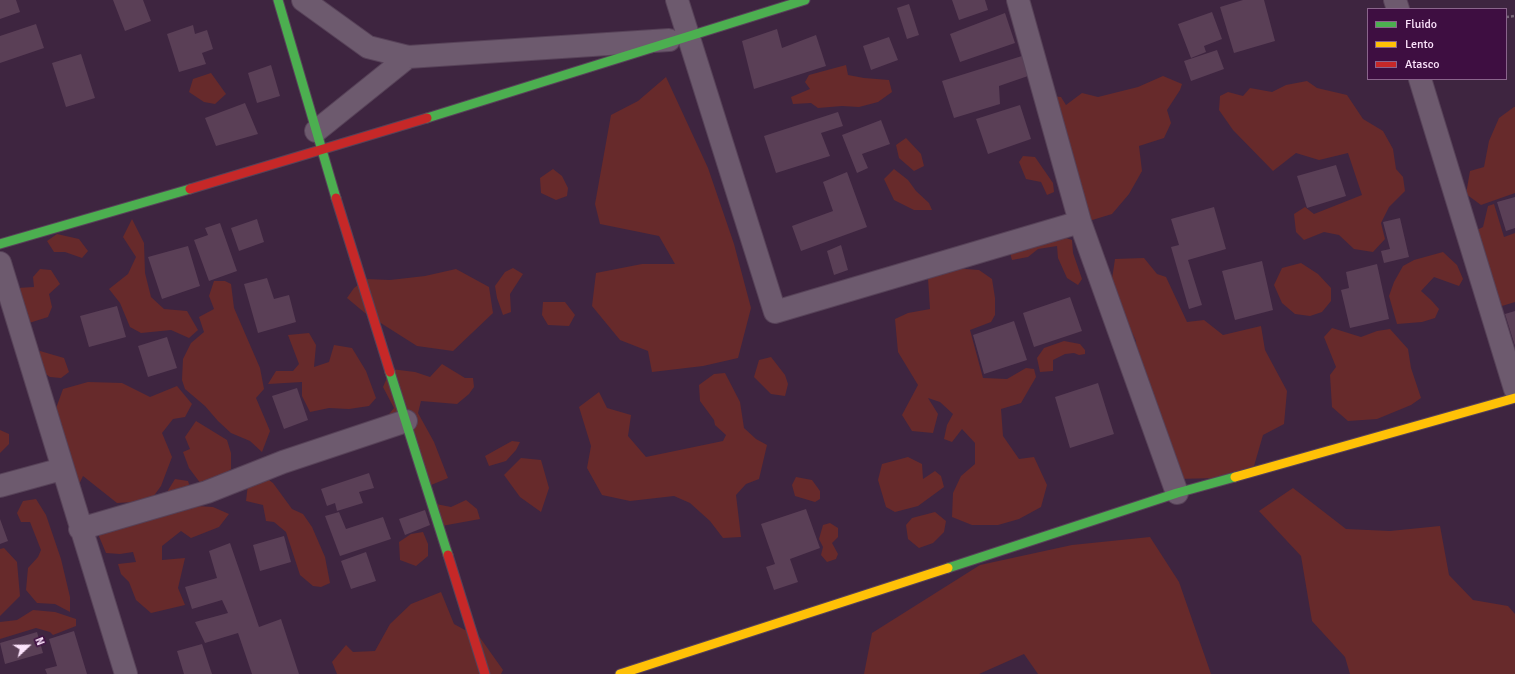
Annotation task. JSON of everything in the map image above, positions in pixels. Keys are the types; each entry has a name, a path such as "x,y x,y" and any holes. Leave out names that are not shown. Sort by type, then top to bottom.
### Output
{"street":[{"path":"278,0 318,141 485,674"},
{"path":"303,0 368,47 408,57 688,38"},
{"path":"677,0 775,312 1080,222"},
{"path":"0,244 318,141 688,38 805,0"},
{"path":"1018,0 1080,222 1177,493"},
{"path":"318,141 408,57"},
{"path":"1420,80 1515,389"},
{"path":"0,263 80,530 126,674"},
{"path":"620,674 862,597 1177,493 1515,398"},
{"path":"80,530 207,492 283,462 406,421"},
{"path":"0,486 62,469"}],"shaded area":[{"path":"846,65 848,75 889,80 892,92 878,102 859,107 842,106 818,108 811,103 793,104 791,97 810,89 805,82 809,75"},
{"path":"211,73 226,94 215,104 204,102 189,92 193,79"},
{"path":"1163,76 1182,84 1180,90 1167,110 1171,123 1164,138 1139,146 1142,171 1129,194 1112,214 1089,221 1069,166 1071,147 1060,144 1049,96 1061,97 1066,105 1082,93 1098,97 1138,87"},
{"path":"666,77 708,168 734,244 751,308 738,358 703,366 652,372 648,351 620,340 592,306 596,273 642,264 675,264 659,236 600,224 595,204 611,115 638,101"},
{"path":"1307,81 1317,88 1347,95 1363,119 1383,131 1393,149 1396,169 1403,177 1405,191 1389,207 1381,223 1385,239 1373,252 1354,249 1339,235 1324,232 1304,240 1296,232 1294,214 1305,207 1314,214 1362,195 1348,153 1319,160 1296,153 1273,171 1233,130 1219,110 1220,96 1228,92 1243,96 1250,88 1272,92 1286,85"},
{"path":"1514,107 1515,193 1481,205 1466,194 1470,171 1484,167 1489,141 1499,118"},
{"path":"906,138 921,154 924,166 914,171 899,158 896,145"},
{"path":"1023,156 1035,157 1053,183 1054,192 1047,195 1041,182 1026,179 1019,162"},
{"path":"553,169 562,176 568,188 567,196 556,200 541,193 540,178"},
{"path":"894,169 908,180 916,191 929,203 932,210 914,210 894,200 884,179"},
{"path":"1494,204 1504,237 1515,233 1515,302 1502,306 1469,269 1457,240 1483,227 1488,206"},
{"path":"132,219 144,243 145,273 151,297 164,309 187,311 198,330 189,338 171,330 141,333 130,327 120,303 109,289 128,274 136,257 123,237"},
{"path":"57,234 79,239 88,251 82,258 65,252 54,252 47,241"},
{"path":"1063,237 1072,240 1073,253 1082,279 1078,285 1067,278 1058,258 1057,246 1038,249 1028,257 1012,260 1009,250"},
{"path":"1443,252 1457,265 1463,279 1459,286 1434,277 1421,291 1439,309 1435,318 1422,322 1397,324 1389,296 1394,282 1403,266 1414,260"},
{"path":"1144,258 1157,274 1166,277 1187,322 1204,320 1223,335 1261,326 1265,350 1287,391 1284,424 1263,435 1254,466 1217,478 1176,479 1137,369 1136,341 1116,298 1112,279 1115,259"},
{"path":"1301,263 1318,274 1331,288 1331,301 1322,312 1310,316 1295,314 1282,303 1274,285 1282,268"},
{"path":"513,268 523,274 510,294 511,312 503,315 497,298 495,286 505,272"},
{"path":"952,268 979,270 992,279 995,298 995,315 991,322 970,330 983,378 1007,379 1026,368 1034,369 1036,377 1021,403 1001,409 1003,436 1019,459 1034,457 1047,485 1041,507 1019,519 998,525 972,525 952,517 953,493 961,476 975,464 975,443 962,429 952,442 944,439 947,425 953,414 940,402 928,398 938,414 933,433 912,431 902,415 918,385 898,352 895,319 908,313 930,309 928,278 944,274"},
{"path":"40,269 51,270 60,284 49,294 52,307 48,317 29,323 17,288 34,287 33,277"},
{"path":"456,269 489,287 493,313 453,351 417,346 365,313 347,298 354,288 366,279 390,280 425,276"},
{"path":"214,281 225,281 231,284 234,308 260,368 264,389 256,398 270,431 262,452 250,441 231,433 205,406 185,389 182,380 183,359 191,343 204,332 199,317 214,309 209,296"},
{"path":"543,302 565,302 575,315 569,326 548,325 542,315"},
{"path":"1332,328 1361,337 1377,331 1390,329 1408,349 1411,368 1421,398 1411,405 1377,419 1348,421 1332,407 1330,375 1336,367 1324,337"},
{"path":"309,333 316,345 314,367 329,362 334,345 352,348 366,371 376,398 369,406 349,409 329,408 310,412 302,396 302,382 268,384 276,371 293,371 299,364 288,335"},
{"path":"1064,341 1080,344 1085,350 1085,354 1065,354 1053,360 1053,371 1040,372 1037,358 1044,348"},
{"path":"40,351 64,358 69,372 61,378 50,377 41,371 37,361"},
{"path":"771,357 785,375 788,384 785,396 771,394 754,377 759,360"},
{"path":"442,364 465,378 473,378 474,387 469,394 457,404 421,401 418,413 434,442 448,478 431,485 405,433 386,418 394,408 383,387 391,369 415,372 430,377"},
{"path":"725,373 740,402 744,428 756,439 767,445 759,479 746,484 736,495 741,537 723,538 710,521 690,503 674,496 630,501 602,495 587,468 591,446 579,407 599,392 607,408 631,415 628,436 646,457 723,441 726,435 715,425 714,420 700,401 699,385 714,374"},
{"path":"88,382 122,383 150,397 177,386 192,404 185,417 173,419 162,433 172,457 161,486 150,501 117,503 83,476 75,493 55,411 63,389"},
{"path":"196,421 227,440 231,453 231,469 222,477 201,484 189,468 183,452 190,449 185,437"},
{"path":"0,430 9,434 9,444 0,453"},
{"path":"512,441 520,442 516,450 506,461 489,466 485,456"},
{"path":"908,457 922,464 923,479 935,471 941,476 944,487 918,506 895,512 886,507 878,480 882,464"},
{"path":"521,458 541,460 549,488 541,512 520,497 504,475"},
{"path":"258,472 273,483 292,509 303,514 312,527 325,557 330,583 321,587 313,586 300,575 286,532 274,522 266,521 263,505 246,501 248,484"},
{"path":"796,477 812,480 820,491 820,499 815,502 795,496 792,485"},
{"path":"175,479 188,481 196,506 213,507 229,514 219,527 191,538 181,531 162,546 162,560 185,558 178,588 185,605 151,613 136,600 129,582 121,574 118,564 136,562 133,552 120,554 106,553 98,534 167,499 167,492"},
{"path":"1293,488 1346,529 1390,531 1440,526 1449,575 1473,600 1508,606 1515,614 1515,674 1350,674 1345,657 1312,621 1301,556 1259,511"},
{"path":"36,499 46,515 61,559 70,597 70,612 55,604 37,603 26,590 28,568 38,557 41,550 30,522 21,522 17,513 23,501"},
{"path":"466,500 477,509 480,519 436,527 436,504 451,507"},
{"path":"935,512 946,521 944,532 933,543 919,548 908,539 906,525 912,518"},
{"path":"830,523 838,528 838,537 832,543 838,554 836,559 827,562 821,555 823,547 819,539 823,525"},
{"path":"423,532 428,544 428,556 416,566 400,560 399,542 411,534"},
{"path":"1150,537 1179,582 1211,674 1038,674 1024,654 979,674 864,674 872,633 980,565 1072,545"},
{"path":"4,548 17,562 20,596 0,616 0,549"},
{"path":"441,592 454,624 465,630 476,632 503,670 501,674 337,674 332,662 346,645 353,652 375,651 390,624 411,604"},
{"path":"33,610 55,612 76,619 76,626 53,635 50,632 36,628 0,639 0,622 17,620"}],"building":[{"path":"0,0 16,0 20,12 0,19"},
{"path":"113,0 143,0 151,21 125,31"},
{"path":"952,0 985,0 988,10 959,20"},
{"path":"1243,0 1264,0 1275,41 1234,53 1220,7"},
{"path":"909,4 919,35 907,39 897,8"},
{"path":"1212,12 1222,39 1204,46 1206,52 1191,58 1178,24"},
{"path":"1005,13 1015,43 960,62 950,34"},
{"path":"36,24 44,48 0,63 0,36"},
{"path":"193,25 195,34 207,30 213,49 202,53 206,64 179,72 167,34"},
{"path":"777,29 782,48 816,35 826,66 754,89 742,41"},
{"path":"889,37 898,60 871,70 863,46"},
{"path":"1217,50 1224,69 1191,81 1184,61"},
{"path":"81,54 95,98 66,107 52,63"},
{"path":"1022,56 1028,76 999,86 1000,104 954,118 942,81"},
{"path":"271,65 280,96 257,103 248,73"},
{"path":"245,103 258,134 216,146 205,118"},
{"path":"1020,105 1031,139 988,154 976,119"},
{"path":"838,112 843,126 821,133 830,156 776,173 764,136"},
{"path":"881,120 890,144 862,154 868,168 857,173 842,135"},
{"path":"1336,165 1346,196 1307,208 1297,176"},
{"path":"847,172 867,227 801,251 792,226 833,211 823,182"},
{"path":"1515,197 1515,228 1506,231 1497,202"},
{"path":"1214,207 1226,249 1188,260 1202,305 1189,309 1171,247 1179,245 1171,219"},
{"path":"1400,218 1409,257 1384,263 1381,251 1390,249 1383,222"},
{"path":"257,219 264,242 239,251 231,228"},
{"path":"220,223 237,271 209,281 194,240 208,235 205,228"},
{"path":"841,245 848,270 834,275 827,251"},
{"path":"188,246 200,286 162,299 148,257"},
{"path":"1262,261 1273,310 1235,320 1222,271"},
{"path":"1377,264 1389,319 1350,328 1341,290 1349,288 1346,272"},
{"path":"267,278 274,299 289,295 296,322 258,333 244,284"},
{"path":"1070,297 1082,331 1034,347 1023,313"},
{"path":"117,306 126,337 89,347 80,316"},
{"path":"1515,311 1515,346 1505,314"},
{"path":"1014,321 1027,360 984,374 973,335"},
{"path":"167,337 177,368 148,377 138,346"},
{"path":"1098,383 1114,434 1070,448 1055,397"},
{"path":"297,388 308,420 284,429 272,396"},
{"path":"369,473 374,488 359,492 363,503 337,511 335,503 327,506 321,489"},
{"path":"806,509 820,548 790,559 798,582 774,590 766,567 775,564 761,524"},
{"path":"425,510 430,525 405,535 399,519"},
{"path":"339,512 346,529 383,517 391,539 340,556 325,516"},
{"path":"0,519 8,541 0,544"},
{"path":"284,536 291,562 260,571 253,545"},
{"path":"230,543 259,627 281,619 299,674 252,674 238,633 205,643 195,622 228,613 222,600 192,609 185,587 217,578 209,551"},
{"path":"366,552 376,581 351,589 341,561"},
{"path":"74,631 87,674 47,674 45,669 57,666 49,639"},
{"path":"37,632 43,653 5,664 0,643"},
{"path":"202,644 212,674 184,674 177,651"}],"traffic: fast":[{"path":"278,0 336,198"},
{"path":"427,118 805,0"},
{"path":"0,244 190,189"},
{"path":"390,372 448,555"},
{"path":"948,568 1177,493 1235,477"}],"traffic: slow":[{"path":"1235,477 1515,398"},
{"path":"620,674 948,568"}],"traffic: jam":[{"path":"190,189 427,118"},
{"path":"336,198 390,372"},
{"path":"448,555 485,674"}]}
